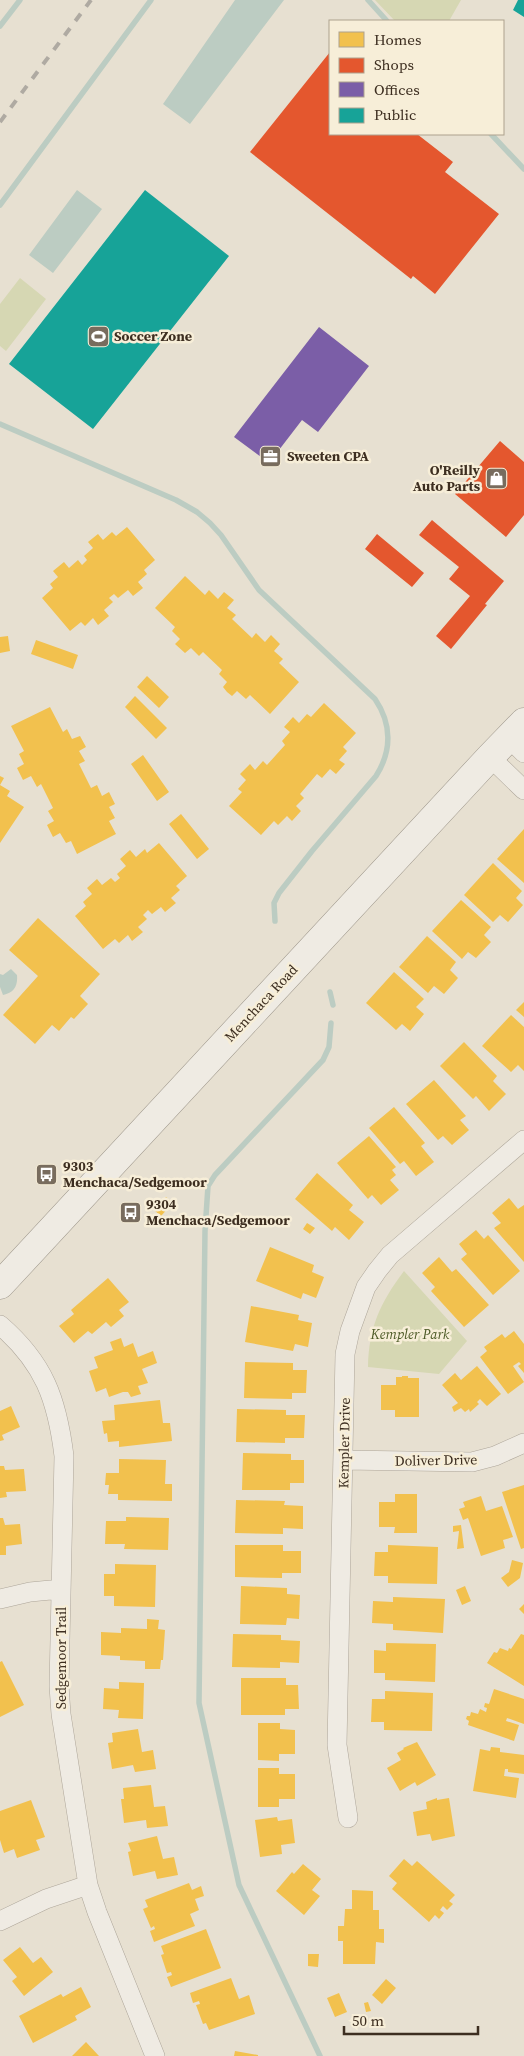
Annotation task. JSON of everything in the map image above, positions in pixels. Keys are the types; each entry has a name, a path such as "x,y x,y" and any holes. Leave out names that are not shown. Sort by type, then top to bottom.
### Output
{"main road":[{"name":"Menchaca Road","path":"0,1285 490,757 519,738"}],"street":[{"path":"490,757 524,790"},
{"name":"Kempler Drive","path":"348,1818 338,1746 344,1460 344,1354 366,1287 390,1255 524,1140"},
{"name":"Sedgemoor Trail","path":"0,1325 26,1352 41,1373 56,1406 64,1456 59,1686 61,1714 88,1885 155,2056"},
{"name":"Doliver Drive","path":"344,1460 472,1462 494,1456 524,1443"},
{"path":"0,1599 30,1592 61,1590"},
{"path":"0,1921 40,1902 88,1885"}],"green space":[{"path":"375,0 461,0 450,20 394,20"},
{"path":"20,278 46,299 6,351 0,346 0,304"},
{"name":"Kempler Park","path":"404,1271 467,1341 439,1374 368,1367 371,1340 377,1316 388,1294"}],"shaded area":[{"path":"235,0 284,0 190,124 163,104"},
{"path":"77,190 102,209 53,273 29,255"},
{"path":"11,969 17,975 16,986 13,991 3,995 0,987 0,974 3,975"}],"building: Homes":[{"path":"127,527 155,560 144,570 147,574 138,582 143,588 133,596 128,590 118,598 114,594 109,598 113,602 104,610 109,616 98,625 93,618 85,626 81,622 70,631 42,598 53,588 50,584 58,577 53,571 64,562 69,568 78,560 82,565 87,560 84,556 93,548 88,542 98,534 103,540 112,532 116,536"},
{"path":"185,576 205,595 209,590 218,599 224,592 234,600 227,608 236,615 232,619 252,638 256,633 265,642 271,635 280,644 274,651 283,659 279,663 299,682 270,714 250,695 246,699 237,691 232,696 227,692 223,687 227,682 219,674 222,670 203,652 199,656 191,648 185,653 175,644 180,639 172,631 175,627 155,608"},
{"path":"8,636 10,651 0,653 0,637"},
{"path":"36,640 78,655 73,669 31,654"},
{"path":"147,676 169,697 159,708 137,687"},
{"path":"135,696 167,728 156,739 125,707"},
{"path":"324,703 356,733 343,747 347,751 339,760 345,764 336,774 330,769 322,778 317,774 300,794 304,798 296,806 301,811 292,821 287,816 278,825 274,821 261,835 229,806 242,792 238,789 246,780 240,774 250,764 255,770 263,761 267,765 285,745 282,741 290,732 284,727 293,717 299,723 307,714 311,717"},
{"path":"50,707 63,732 67,729 72,739 80,736 86,747 79,751 85,761 79,764 91,788 97,785 102,796 109,792 115,804 109,807 115,818 109,821 116,834 77,854 71,841 66,843 60,833 53,837 47,825 54,821 48,811 53,808 41,784 37,787 31,776 23,780 17,768 24,764 19,754 24,751 11,726"},
{"path":"143,755 169,792 157,801 131,764"},
{"path":"0,776 4,778 0,785"},
{"path":"0,785 10,791 7,796 24,807 0,843"},
{"path":"181,814 209,849 197,859 169,824"},
{"path":"524,829 524,883 497,859"},
{"path":"159,843 187,876 176,886 180,890 171,898 176,903 165,912 161,907 152,914 148,910 143,915 147,919 138,927 143,932 132,941 128,935 119,943 115,939 103,949 75,916 86,906 83,902 92,894 87,888 97,879 102,885 111,878 115,882 120,878 117,874 126,866 120,859 130,850 136,857 145,849 147,853"},
{"path":"493,863 522,891 516,898 523,905 508,922 500,915 493,922 464,895"},
{"path":"461,900 491,927 484,935 491,942 476,958 468,952 462,959 432,931"},
{"path":"38,918 100,974 80,996 88,1004 74,1019 71,1017 59,1031 52,1025 35,1044 3,1015 38,976 9,950"},
{"path":"427,936 456,962 450,970 458,978 444,994 434,986 428,993 399,967"},
{"path":"394,972 424,999 416,1007 424,1014 410,1031 402,1024 396,1030 366,1003"},
{"path":"524,1002 524,1017 516,1010"},
{"path":"511,1015 524,1027 524,1071 518,1065 511,1072 482,1046"},
{"path":"464,1042 497,1076 493,1081 506,1094 489,1111 476,1096 473,1099 440,1066"},
{"path":"434,1080 466,1116 460,1120 469,1130 452,1145 443,1136 438,1140 406,1104"},
{"path":"394,1107 425,1143 421,1146 434,1162 416,1176 404,1161 400,1164 369,1128"},
{"path":"369,1136 396,1167 392,1170 396,1175 390,1180 399,1190 381,1205 372,1195 368,1199 337,1163"},
{"path":"317,1173 353,1205 349,1210 364,1222 349,1240 335,1227 332,1231 295,1199"},
{"path":"166,1197 173,1203 161,1216 154,1210"},
{"path":"509,1198 518,1209 524,1205 524,1262 494,1228 501,1223 492,1213"},
{"path":"307,1223 315,1228 310,1234 303,1229"},
{"path":"476,1230 484,1239 488,1235 520,1271 493,1295 461,1259 467,1254 459,1244"},
{"path":"270,1247 314,1265 312,1272 324,1277 316,1298 303,1293 301,1299 256,1281"},
{"path":"439,1257 452,1272 456,1269 489,1305 464,1327 431,1291 435,1287 422,1273"},
{"path":"108,1278 129,1302 119,1310 124,1316 111,1327 106,1322 92,1334 88,1331 74,1343 59,1326 74,1314 71,1310"},
{"path":"251,1306 299,1315 298,1320 312,1323 308,1347 295,1344 293,1351 245,1342"},
{"path":"514,1331 524,1344 524,1373 518,1366 521,1364 519,1362 513,1366 524,1382 508,1394 480,1357 487,1351 484,1347 502,1334 505,1338"},
{"path":"121,1338 124,1347 133,1343 138,1357 153,1351 157,1363 142,1369 148,1383 138,1386 141,1394 131,1397 128,1392 123,1392 109,1397 106,1388 96,1392 89,1371 98,1368 94,1357 113,1350 110,1342"},
{"path":"245,1362 293,1363 293,1370 307,1370 306,1393 292,1393 292,1399 244,1398"},
{"path":"477,1366 501,1394 487,1406 480,1399 477,1402 479,1404 470,1412 469,1409 465,1412 461,1408 454,1412 452,1407 458,1403 442,1385 455,1373 461,1380"},
{"path":"396,1377 419,1378 419,1417 395,1417 395,1410 381,1410 381,1385 396,1385"},
{"path":"160,1400 163,1423 170,1423 172,1441 119,1447 119,1441 108,1442 107,1433 104,1434 102,1421 115,1420 114,1405"},
{"path":"11,1406 20,1427 2,1435 4,1440 0,1441 0,1411"},
{"path":"237,1409 286,1410 286,1415 305,1415 304,1438 285,1438 285,1443 236,1442"},
{"path":"243,1453 291,1454 291,1460 304,1460 304,1483 290,1483 290,1490 242,1490"},
{"path":"119,1459 166,1460 165,1484 172,1484 172,1501 118,1500 118,1494 108,1494 109,1485 105,1485 106,1473 119,1473"},
{"path":"0,1466 4,1466 5,1470 24,1469 26,1491 6,1492 7,1497 0,1498"},
{"path":"524,1485 524,1548 521,1549 502,1492"},
{"path":"395,1494 417,1494 417,1533 394,1533 395,1527 379,1527 379,1502 395,1502"},
{"path":"481,1496 486,1511 502,1506 513,1537 503,1540 505,1548 481,1556 468,1518 463,1520 459,1509 465,1507 463,1502"},
{"path":"236,1500 285,1501 284,1505 303,1506 303,1529 283,1528 283,1534 235,1533"},
{"path":"126,1517 169,1518 168,1550 124,1549 125,1544 105,1544 106,1521 126,1521"},
{"path":"0,1518 3,1518 5,1525 20,1524 22,1544 6,1546 6,1555 0,1555"},
{"path":"461,1525 464,1548 457,1549 459,1531 453,1532 453,1526"},
{"path":"235,1545 283,1545 283,1551 301,1551 301,1573 282,1573 282,1578 235,1577"},
{"path":"388,1545 438,1547 437,1584 388,1583 388,1576 374,1576 375,1552 388,1552"},
{"path":"512,1560 523,1563 520,1578 508,1587 501,1578 509,1572"},
{"path":"115,1564 156,1565 155,1607 114,1606 114,1596 104,1596 104,1574 115,1574"},
{"path":"241,1586 287,1588 287,1594 300,1595 299,1619 287,1618 286,1625 240,1624"},
{"path":"465,1586 471,1601 462,1605 456,1590"},
{"path":"393,1597 445,1599 443,1633 393,1630 393,1624 372,1623 373,1601 393,1602"},
{"path":"524,1604 524,1614 519,1609"},
{"path":"147,1619 159,1620 158,1629 165,1630 163,1660 161,1660 160,1669 145,1669 145,1661 120,1660 120,1656 101,1655 101,1632 121,1633 121,1628 147,1629"},
{"path":"233,1634 281,1635 281,1640 300,1641 299,1663 280,1662 280,1668 232,1667"},
{"path":"521,1634 524,1635 524,1686 487,1663 494,1652 497,1653 500,1648 508,1651 509,1648 511,1649"},
{"path":"386,1643 436,1644 435,1682 385,1680 385,1673 374,1673 374,1650 386,1651"},
{"path":"2,1661 24,1705 0,1717 0,1662"},
{"path":"241,1678 286,1678 286,1685 298,1685 299,1709 285,1709 285,1715 241,1715"},
{"path":"119,1682 144,1683 143,1719 118,1718 119,1710 103,1709 104,1688 119,1689"},
{"path":"494,1689 524,1699 524,1724 507,1718 506,1721 519,1725 514,1741 468,1725 469,1721 466,1719 467,1716 470,1716 471,1712 478,1714 480,1709 486,1712 485,1703 489,1704"},
{"path":"385,1691 433,1693 432,1731 384,1730 384,1722 371,1722 372,1699 385,1699"},
{"path":"258,1723 280,1723 280,1729 295,1730 295,1754 279,1754 279,1761 258,1760"},
{"path":"138,1729 142,1752 153,1750 156,1769 135,1772 133,1765 112,1769 108,1743 113,1742 112,1733"},
{"path":"417,1742 436,1775 417,1786 415,1782 400,1791 387,1768 401,1760 397,1753"},
{"path":"491,1747 500,1748 500,1752 524,1755 524,1774 508,1772 508,1769 505,1769 504,1776 519,1778 516,1798 473,1791 480,1749 490,1751"},
{"path":"258,1768 279,1768 279,1774 295,1774 295,1799 279,1799 279,1807 258,1807"},
{"path":"151,1785 154,1807 165,1806 168,1826 147,1828 146,1820 124,1823 121,1799 124,1799 123,1788"},
{"path":"437,1798 437,1800 449,1798 455,1836 432,1841 430,1834 417,1836 413,1812 427,1809 426,1802"},
{"path":"31,1800 45,1837 36,1840 40,1850 17,1858 14,1849 4,1853 0,1840 0,1811"},
{"path":"277,1817 278,1821 292,1819 295,1843 281,1845 282,1854 260,1857 255,1820"},
{"path":"157,1836 163,1859 174,1857 178,1875 157,1879 155,1871 133,1876 128,1852 131,1851 128,1843"},
{"path":"404,1859 412,1866 417,1861 455,1895 449,1901 453,1904 447,1910 443,1906 440,1910 444,1913 439,1919 435,1915 429,1922 392,1889 397,1883 389,1876"},
{"path":"303,1864 321,1879 312,1890 320,1896 304,1915 276,1891 292,1872 294,1874"},
{"path":"189,1883 192,1890 201,1886 204,1896 195,1899 199,1910 190,1914 195,1926 154,1942 150,1931 155,1929 154,1926 151,1928 143,1909 148,1907 145,1900"},
{"path":"352,1890 373,1891 373,1910 379,1910 379,1929 384,1929 384,1943 376,1942 375,1964 343,1964 343,1941 338,1941 338,1926 344,1926 345,1909 352,1909"},
{"path":"206,1929 221,1968 171,1987 167,1977 172,1975 171,1972 167,1973 161,1955 164,1954 161,1946"},
{"path":"20,1947 33,1963 41,1957 53,1972 24,1996 12,1981 17,1977 3,1960"},
{"path":"308,1954 319,1954 318,1967 308,1966"},
{"path":"231,1978 239,1999 249,1995 255,2014 209,2030 206,2023 203,2024 196,2005 200,2004 199,2001 193,2003 190,1993"},
{"path":"386,1979 396,1988 382,2004 372,1995"},
{"path":"81,1987 91,2007 75,2016 77,2020 33,2043 19,2016 61,1994 63,1997"},
{"path":"339,1993 347,2012 335,2017 327,1998"},
{"path":"368,2002 371,2011 366,2012 364,2003"},
{"path":"86,2042 99,2056 72,2056"},
{"path":"235,2051 258,2055 258,2056 234,2056"}],"building: Shops":[{"path":"329,53 329,135 418,135 453,162 445,172 499,214 435,294 413,276 411,279 250,152"},
{"name":"O'Reilly Auto Parts","path":"500,441 524,462 524,515 506,537 455,494"},
{"path":"432,520 504,581 451,649 436,636 470,596 449,579 459,567 419,535"},
{"path":"377,534 424,573 412,587 365,549"}],"building: Offices":[{"path":"319,327 369,366 318,432 302,420 269,463 234,437"}],"building: Public":[{"path":"518,0 524,0 524,17 513,10"},
{"name":"Soccer Zone","path":"145,190 229,256 93,429 9,364"}],"waterway":[{"path":"0,26 20,0"},
{"path":"0,205 151,0"},
{"path":"368,0 386,20"},
{"path":"492,135 524,169"},
{"path":"0,424 176,500 197,512 221,535 259,590 375,699 381,708 385,718 388,738 385,757 381,767 376,776 279,893 274,903 275,921"},
{"path":"330,992 333,1005"},
{"path":"320,2056 239,1885 199,1703 205,1231 208,1186 215,1175 323,1060 329,1047 331,1023"}],"railway":[{"path":"0,122 91,0"}],"place":[{"name":"Soccer Zone","path":"98,336"},
{"name":"Sweeten CPA","path":"271,456"},
{"name":"O'Reilly Auto Parts","path":"496,478"},
{"name":"9303 Menchaca/Sedgemoor","path":"47,1174"},
{"name":"9304 Menchaca/Sedgemoor","path":"130,1212"}]}
